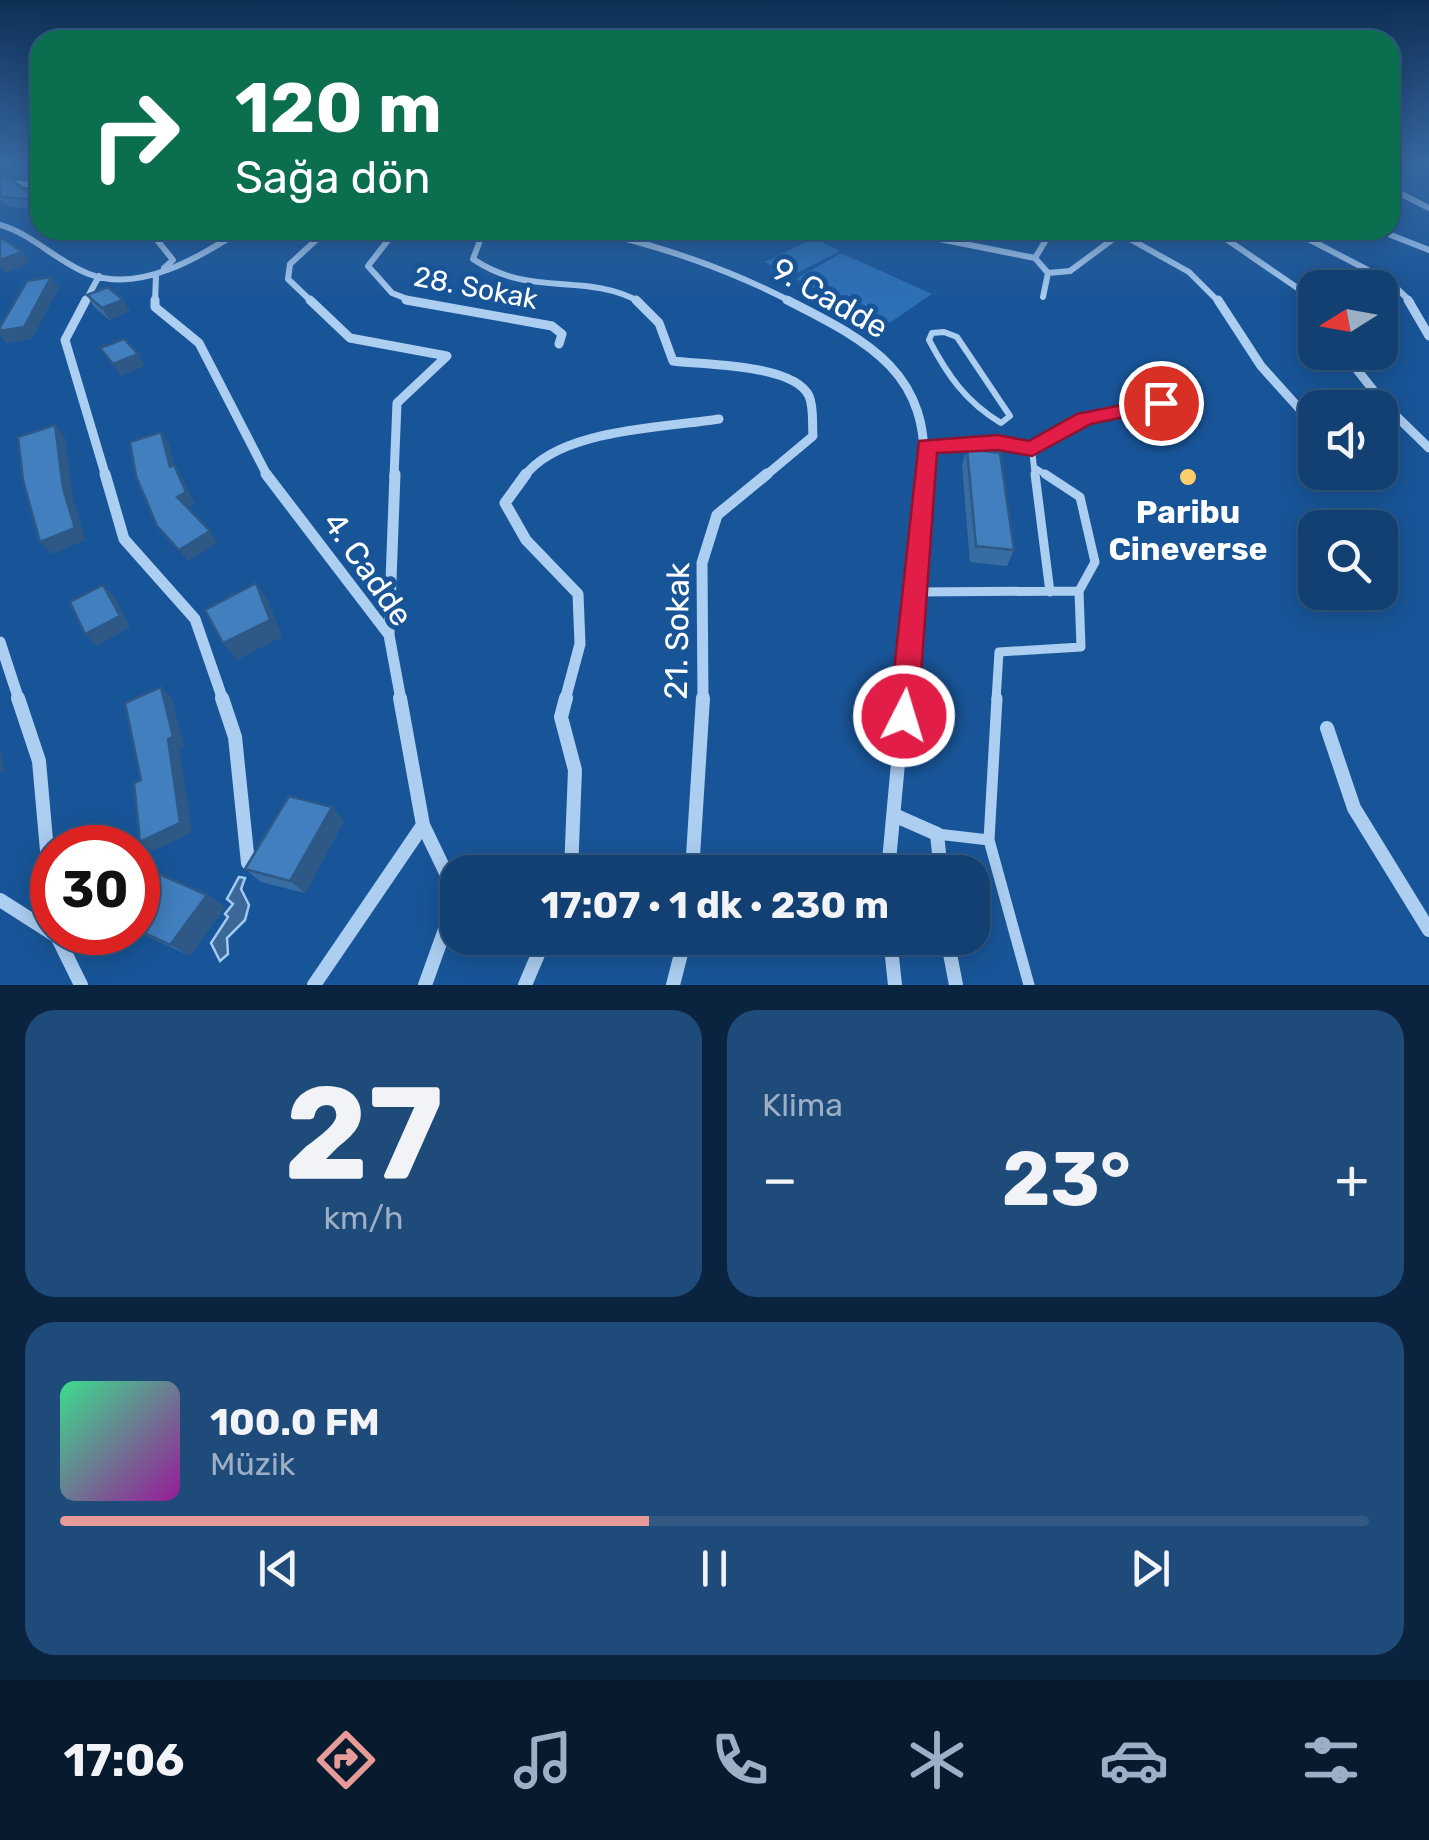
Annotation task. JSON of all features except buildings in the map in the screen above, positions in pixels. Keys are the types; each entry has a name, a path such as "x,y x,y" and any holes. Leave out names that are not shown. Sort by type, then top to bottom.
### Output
{"street":[{"path":"0,225 30,237"},
{"path":"1400,239 1429,250"},
{"path":"36,240 99,276 156,276 227,240"},
{"path":"156,276 174,260 157,240"},
{"path":"316,240 290,264 288,279 350,338 448,356 441,370 405,389 397,404 388,635"},
{"name":"28. Sokak","path":"388,240 368,266 392,294 409,301 552,326 562,334 559,344"},
{"name":"21. Sokak","path":"480,240 472,260 489,276 612,289 643,300 668,337 673,361 779,374 803,386 810,398 812,436 718,515 702,563 705,674 693,855"},
{"name":"9. Cadde","path":"634,240 728,268 848,331 888,360 912,393 926,446 890,855"},
{"path":"944,240 1035,258 1048,273"},
{"path":"1035,258 1046,240"},
{"path":"1048,273 1070,271 1112,240"},
{"path":"1136,240 1189,272 1214,294 1261,366 1298,407"},
{"path":"1228,240 1298,288"},
{"path":"1310,240 1389,281 1411,302 1429,336"},
{"path":"1043,296 1048,273"},
{"path":"99,276 64,340 124,539 195,619 235,737 248,863"},
{"name":"4. Cadde","path":"156,276 155,306 199,343 261,468 388,635 423,825 458,896 424,985"},
{"path":"1357,370 1385,406 1429,448"},
{"path":"572,855 575,770 561,717 580,644 578,594 526,540 505,503 533,464 570,443 719,419"},
{"path":"0,642 39,761 45,825"},
{"path":"1327,728 1333,765 1357,816 1429,930"},
{"path":"894,815 937,834 939,855"},
{"path":"314,985 423,825"},
{"path":"0,900 30,919"},
{"path":"66,955 82,985"},
{"path":"525,985 538,955"},
{"path":"673,985 681,955"},
{"path":"892,955 895,985"},
{"path":"950,955 956,985"}],"lane":[{"path":"998,442 1001,423 1010,416 957,336 932,333 929,340 968,404 1001,423"},
{"path":"926,446 998,442 1032,449 1084,419 1161,403"},
{"path":"1032,449 1050,592"},
{"path":"1029,985 989,840 999,652 1081,647 1079,592 1094,562 1080,497 1034,467"},
{"path":"916,592 1079,592"},
{"path":"937,834 989,840"}],"shaded area":[{"path":"810,240 840,251 791,276 765,262"},
{"path":"841,253 932,294 888,324 796,279"},
{"path":"239,877 245,878 241,889 249,905 245,920 227,938 228,954 220,961 211,943 228,917 225,914 233,904 227,899"}],"place":[{"name":"Paribu Cineverse","path":"1188,477"}],"route":[{"path":"904,716 926,446 998,442 1032,449 1084,419 1161,403"}]}
